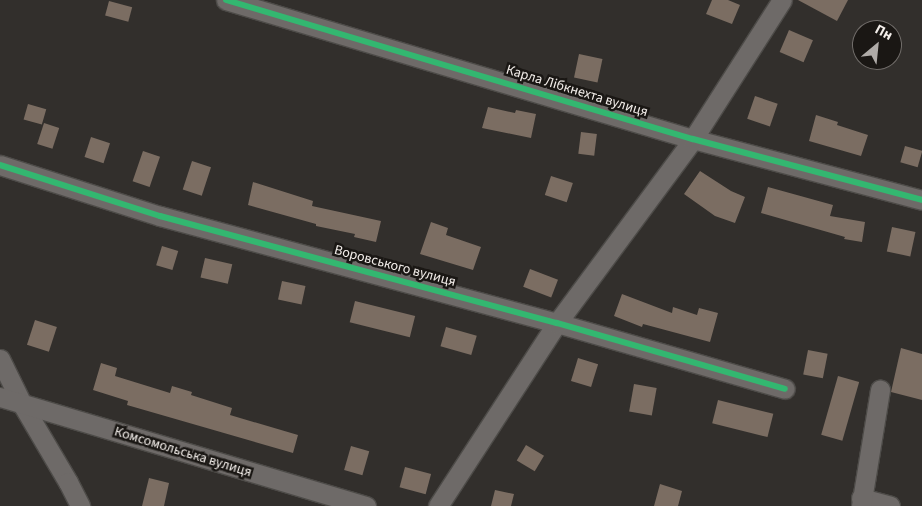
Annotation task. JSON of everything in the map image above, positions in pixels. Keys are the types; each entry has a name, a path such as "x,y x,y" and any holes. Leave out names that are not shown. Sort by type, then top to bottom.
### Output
{"street":[{"name":"Карла Лібкнехта вулиця","path":"226,0 693,138 922,200"},
{"path":"438,506 557,323 693,138 782,0"},
{"name":"Воровського вулиця","path":"0,166 160,216 557,323 785,389"},
{"path":"0,359 22,404 80,506"},
{"path":"880,390 861,502 890,506"},
{"name":"Комсомольська вулиця","path":"0,397 366,506"}],"building":[{"path":"712,0 728,0 740,5 732,24 706,14"},
{"path":"798,0 848,0 837,21"},
{"path":"109,1 132,7 128,22 105,15"},
{"path":"789,30 813,40 804,62 780,52"},
{"path":"579,54 602,59 597,82 574,77"},
{"path":"755,96 778,104 770,127 747,119"},
{"path":"28,104 46,109 42,125 24,119"},
{"path":"488,107 515,113 516,110 536,114 531,138 482,128"},
{"path":"816,115 838,122 837,125 868,135 861,156 809,141"},
{"path":"44,123 59,128 52,149 37,144"},
{"path":"581,132 597,134 594,156 578,154"},
{"path":"91,137 110,143 104,163 85,157"},
{"path":"905,146 922,151 918,167 900,162"},
{"path":"143,151 160,157 150,187 133,181"},
{"path":"192,161 211,167 202,196 183,190"},
{"path":"700,171 731,191 745,197 735,223 715,216 684,194"},
{"path":"551,176 573,183 567,202 545,195"},
{"path":"253,182 313,201 312,206 381,221 376,242 354,237 355,234 316,226 316,224 248,205"},
{"path":"768,187 833,205 830,216 865,222 862,242 844,239 845,237 761,213"},
{"path":"431,222 448,228 446,235 481,247 473,270 420,254"},
{"path":"892,227 915,232 910,256 887,251"},
{"path":"162,246 178,251 172,270 156,265"},
{"path":"205,258 232,264 228,284 201,277"},
{"path":"530,269 558,280 551,297 523,287"},
{"path":"282,281 305,286 302,305 278,300"},
{"path":"622,294 672,313 673,307 697,315 699,308 718,313 710,342 643,324 642,327 614,316"},
{"path":"355,301 415,316 410,337 350,322"},
{"path":"35,320 57,327 49,352 27,345"},
{"path":"446,327 477,336 471,355 440,346"},
{"path":"901,348 922,354 922,400 891,392"},
{"path":"808,350 828,354 823,378 803,375"},
{"path":"578,358 598,364 591,387 571,381"},
{"path":"101,363 117,368 115,376 170,393 172,386 192,392 191,395 232,408 230,415 298,435 293,453 127,405 128,401 93,390"},
{"path":"838,376 859,382 842,441 821,435"},
{"path":"634,384 657,388 652,416 629,412"},
{"path":"718,400 773,414 768,437 712,423"},
{"path":"526,445 544,456 535,471 517,460"},
{"path":"351,446 369,451 362,475 344,470"},
{"path":"405,467 431,474 426,494 400,487"},
{"path":"149,478 169,483 164,506 142,506"},
{"path":"660,484 682,491 678,506 654,506"},
{"path":"495,490 514,494 511,506 491,506"}],"cycle path":[{"path":"226,0 693,139 922,200"},
{"path":"0,165 160,216 557,323 785,389"}]}
